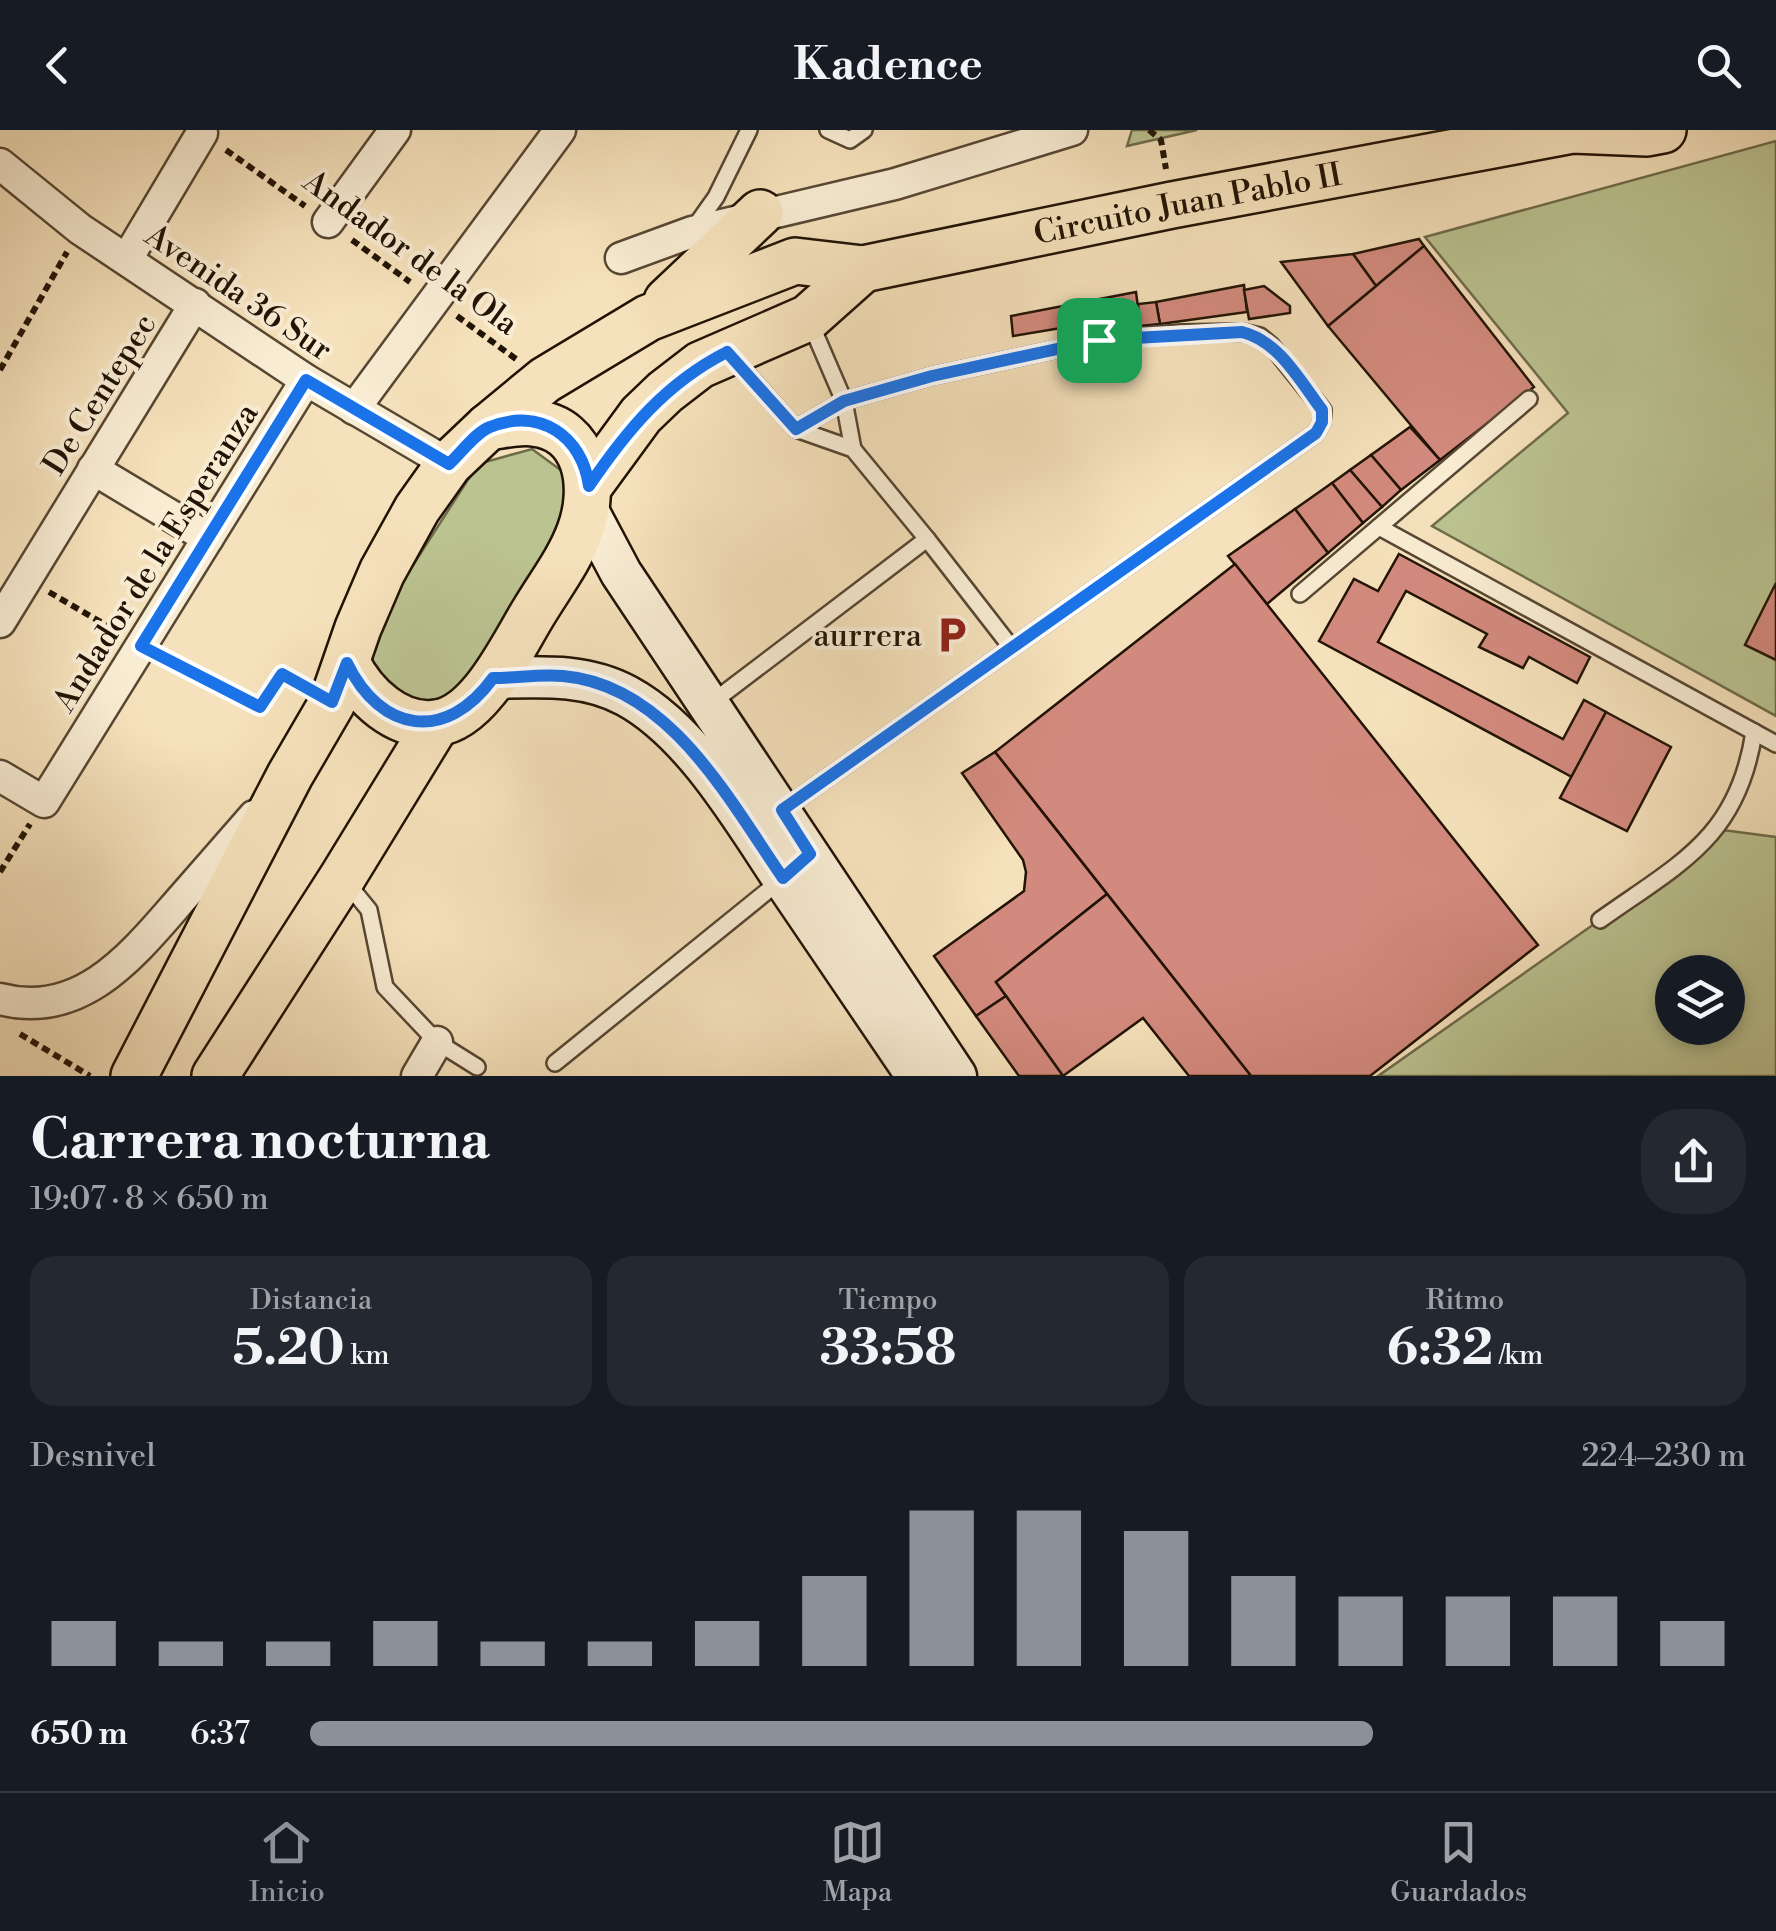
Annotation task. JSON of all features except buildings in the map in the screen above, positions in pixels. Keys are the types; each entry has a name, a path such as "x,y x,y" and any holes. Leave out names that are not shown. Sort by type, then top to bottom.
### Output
{"main road":[{"name":"Circuito Juan Pablo II","path":"134,1076 340,683 382,572 416,509 449,464 545,380 648,318 795,261 863,269 1172,204 1574,130 1663,130"},
{"path":"648,318 760,213"},
{"name":"Circuito Juan Pablo II","path":"437,723 478,699 493,678 569,554 588,497 641,415 700,366 808,318 863,269"},
{"path":"488,427 536,422 571,440 580,454 588,497 620,573 782,810 796,866 917,1076"},
{"path":"493,678 563,676 593,682 656,714 734,807 796,866 956,1076"},
{"path":"215,1076 437,723 384,709 368,696 340,683"}],"street":[{"path":"328,222 395,130"},
{"path":"354,409 560,130"},
{"path":"621,258 692,232 895,184 1072,130"},
{"path":"127,259 202,133"},
{"name":"Avenida 36 Sur","path":"0,164 80,229 306,380 449,464"},
{"name":"De Centepec","path":"3,610 27,578 195,304"},
{"name":"Andador de la Esperanza","path":"44,802 306,380"},
{"path":"94,470 208,538"},
{"path":"3,1013 90,989 125,964 290,775"},
{"path":"0,776 44,802"},
{"path":"417,1076 437,1042"}],"lane":[{"path":"692,232 716,197 749,130"},
{"path":"828,130 850,140 864,130"},
{"path":"808,318 844,401 852,450"},
{"path":"782,810 1316,433 1322,422 1322,410 1271,345 1260,336 1242,332 1099,340 932,376 844,401 796,429"},
{"path":"727,352 796,429 852,450 928,538 1010,648"},
{"path":"1300,594 1530,399"},
{"path":"1379,527 1776,744"},
{"path":"710,704 928,538"},
{"path":"1600,920 1698,850 1731,809 1748,769 1754,732"},
{"path":"555,1063 796,866"},
{"path":"342,878 368,910 385,987 437,1042 477,1067"}],"path":[{"path":"1149,130 1161,140"},
{"name":"Andador de la Ola","path":"202,133 545,380"},
{"path":"0,370 80,229"},
{"path":"27,578 141,646 260,707 282,674 340,683"},
{"path":"0,872 44,802"},
{"path":"3,1013 90,1076"}],"green space":[{"path":"1132,130 1197,130 1127,146"},
{"path":"1776,141 1776,716 1432,526 1568,413 1425,237"},
{"path":"532,449 570,477 573,526 459,703 412,714 371,687 363,643 478,464"},
{"path":"1715,829 1776,837 1776,1076 1378,1076 1698,851"}],"place":[{"name":"aurrera","path":"952,635"}],"route":[{"path":"1242,332 1260,336 1322,410 1322,422 1316,433 782,810 810,854 783,878 690,750 656,714 593,682 563,676 493,678 478,699 437,723 384,709 368,696 347,663 332,702 282,674 260,707 141,646 306,380 449,464 488,427 536,422 556,429 571,440 580,454 589,486 641,415 700,366 727,352 796,429 844,401 932,376 1099,340 1242,332"}]}
